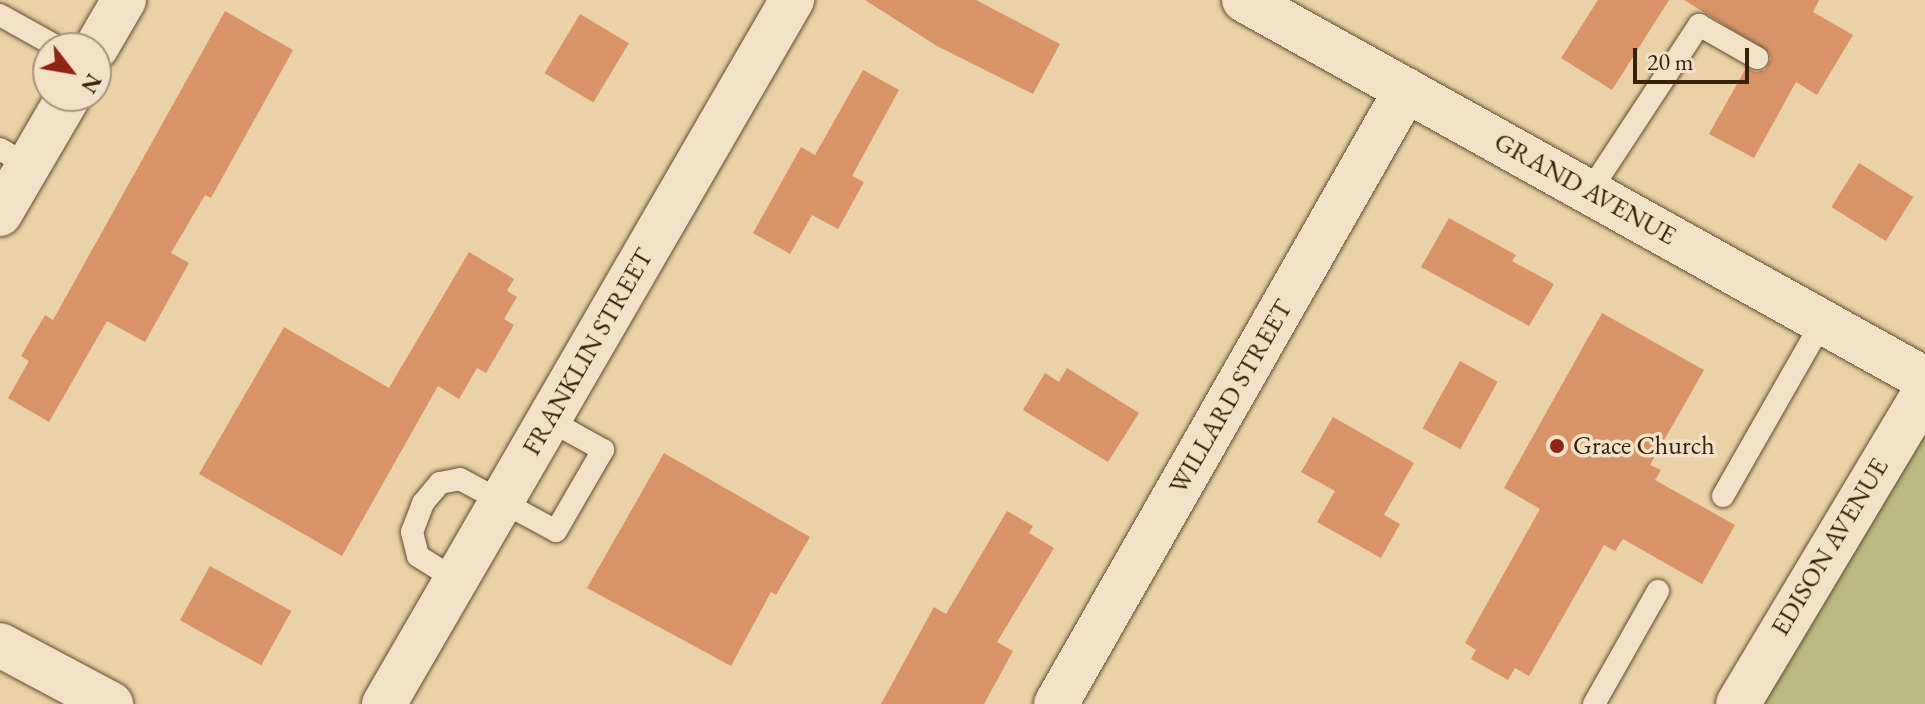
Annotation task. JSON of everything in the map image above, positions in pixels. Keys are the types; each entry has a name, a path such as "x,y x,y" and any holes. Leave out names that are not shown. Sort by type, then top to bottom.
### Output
{"street":[{"path":"105,32 124,0"},
{"name":"FRANKLIN STREET","path":"384,704 792,0"},
{"name":"GRAND AVENUE","path":"1244,0 1925,379"},
{"name":"WILLARD STREET","path":"1056,704 1406,90"},
{"path":"0,214 14,158 55,112"},
{"name":"EDISON AVENUE","path":"1738,704 1925,392"},
{"path":"0,645 111,704"}],"lane":[{"path":"0,15 32,33"},
{"path":"1590,191 1699,25 1757,58"},
{"path":"1723,496 1823,321"},
{"path":"456,580 418,556 412,532 423,503 440,483 460,479 556,531 603,450 549,420"},
{"path":"1594,704 1658,591"}],"shaded area":[{"path":"1925,415 1925,704 1750,704"}],"building":[{"path":"865,0 976,0 1060,44 1033,94 937,46"},
{"path":"1598,0 1669,0 1612,90 1561,58"},
{"path":"1684,0 1819,0 1813,12 1853,35 1817,95 1796,82 1754,158 1709,134 1746,68 1756,72 1765,70 1771,59 1769,52"},
{"path":"225,11 293,50 211,198 205,195 171,253 189,263 145,342 107,321 49,422 8,398 29,361 21,356 45,315 53,320"},
{"path":"580,14 629,43 593,103 544,73"},
{"path":"863,70 899,90 852,176 864,182 838,229 812,215 790,254 753,233 801,147 815,155"},
{"path":"1859,163 1913,197 1886,241 1831,207"},
{"path":"1449,218 1516,255 1512,261 1554,284 1529,326 1421,267"},
{"path":"469,252 514,279 507,291 517,297 504,319 514,325 486,373 477,368 459,399 438,386 342,556 199,474 284,327 389,388"},
{"name":"Grace Church","path":"1602,313 1704,370 1650,465 1661,470 1655,480 1735,525 1702,584 1623,539 1615,551 1604,545 1529,676 1515,668 1508,680 1471,659 1476,650 1465,643 1540,509 1504,488"},
{"path":"1460,361 1498,382 1460,449 1423,428"},
{"path":"1067,368 1139,413 1108,462 1023,410 1045,373 1059,382"},
{"path":"1333,417 1414,463 1384,515 1400,524 1381,558 1317,522 1335,491 1301,472"},
{"path":"664,453 810,537 776,595 771,592 731,666 587,588"},
{"path":"1007,511 1033,526 1029,533 1054,548 997,642 1013,651 984,704 881,704 934,607 946,614"},
{"path":"210,566 291,611 261,665 180,620"}],"place":[{"name":"Grace Church","path":"1557,446"}]}
